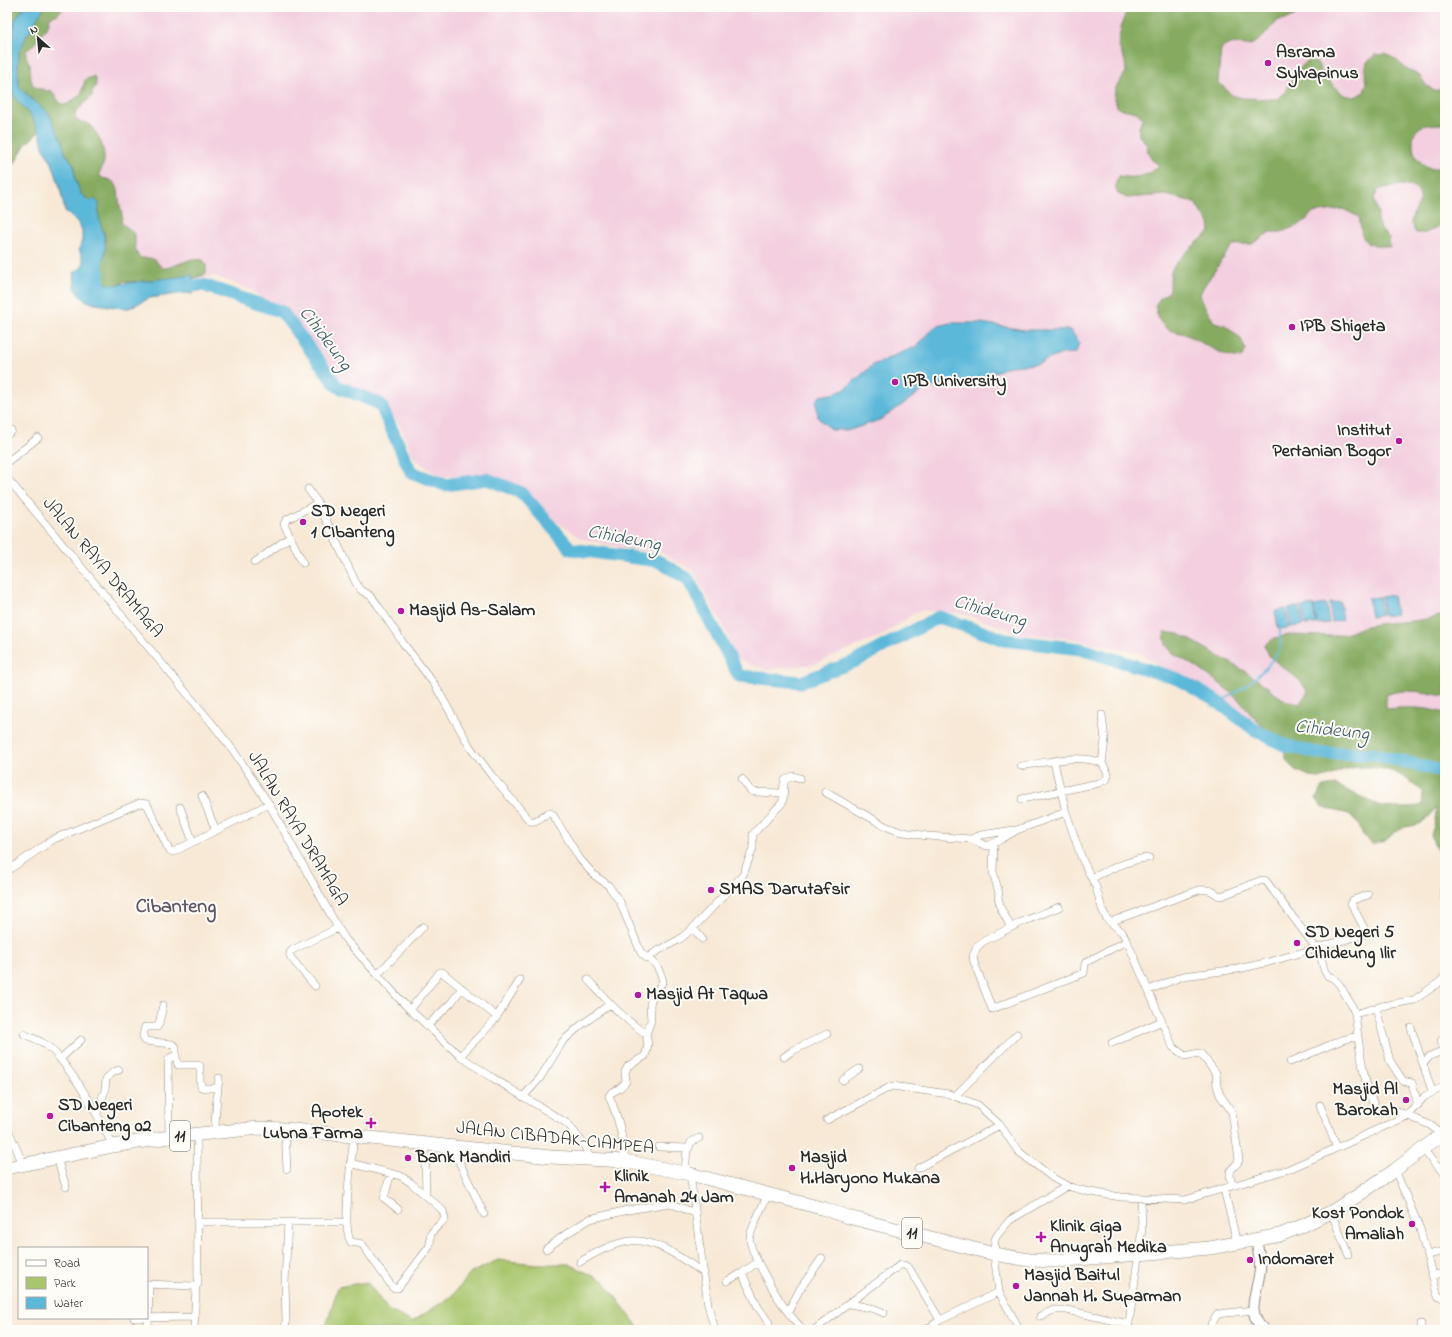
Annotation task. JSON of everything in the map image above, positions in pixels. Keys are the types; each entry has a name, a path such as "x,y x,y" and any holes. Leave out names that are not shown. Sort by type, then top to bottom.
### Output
{"highway":[{"name":"JALAN CIBADAK-CIAMPEA","path":"7,1168 113,1146 169,1138 260,1128 285,1129 551,1157 624,1161 688,1174 825,1208 848,1217 994,1254 1029,1260 1055,1261 1210,1248 1280,1235 1331,1212 1357,1196 1444,1135"}],"main road":[{"path":"1256,1240 1260,1269 1253,1310 1259,1328"}],"street":[{"path":"7,462 38,438"},
{"name":"JALAN RAYA DRAMAGA","path":"7,478 233,750 269,804 346,940 410,1010 460,1056 568,1124 578,1136 591,1160"},
{"path":"308,489 318,503 356,583 361,590 374,600 435,685 470,747 530,821 535,821 550,813 553,816 580,859 594,874 608,885 620,902 641,953 646,958 649,958 660,972 663,981 651,1000 651,1021 646,1034 648,1045 645,1056 628,1066 625,1072 626,1082 609,1096 616,1112 624,1150 624,1161"},
{"path":"303,563 284,524 286,520 318,503"},
{"path":"255,562 290,537"},
{"path":"1022,799 1104,782 1107,779 1108,774 1102,763 1105,740 1102,715"},
{"path":"1021,766 1074,758 1095,760 1102,763"},
{"path":"1054,762 1066,812 1082,859 1092,878 1102,909 1110,922 1122,932 1127,941 1173,1047 1185,1056 1199,1053 1201,1054 1216,1074 1217,1086 1220,1095 1232,1112 1239,1156 1237,1165 1230,1172 1232,1186"},
{"path":"646,958 674,944 693,928 743,875 753,848 753,834 782,803 784,793 783,786 785,780 793,776 800,778"},
{"path":"742,779 753,792 784,793"},
{"path":"825,792 885,826 898,831 927,836 971,839 988,846 1017,830 1066,812"},
{"path":"202,796 216,831"},
{"path":"7,870 54,839 140,803 147,804 170,852 173,852 269,804"},
{"path":"180,807 193,842"},
{"path":"971,839 981,835 1017,830"},
{"path":"994,844 993,872 999,893 998,897 1000,909 1011,927"},
{"path":"1092,878 1123,865 1145,858 1150,858"},
{"path":"1110,922 1199,890 1213,890 1219,896 1262,880 1266,881 1270,884 1316,948 1324,970 1328,976 1333,978 1339,984 1352,1006 1355,1014 1367,1088 1379,1112 1383,1113 1394,1110 1430,1125 1444,1135"},
{"path":"1443,892 1445,900"},
{"path":"1149,990 1183,976 1242,968 1270,962 1365,934 1365,930 1351,902 1368,895"},
{"path":"1059,907 1011,927 984,941 977,947 974,962 992,1009 1084,973 1086,962 1127,941"},
{"path":"378,974 423,927"},
{"path":"315,986 289,955 290,952 338,928"},
{"path":"693,928 702,940"},
{"path":"410,1010 440,972 444,973 497,1017"},
{"path":"1355,1014 1382,1006 1414,1000 1440,982 1445,976"},
{"path":"460,1056 484,1033 497,1017 520,980"},
{"path":"588,980 629,1023 646,1034"},
{"path":"427,1026 451,1003 462,988"},
{"path":"523,1097 540,1078 563,1041 580,1026 610,1004"},
{"path":"163,1006 159,1024 157,1027 145,1027 143,1040 175,1045 177,1050 176,1057 178,1065 200,1066 201,1087 218,1088"},
{"path":"1376,1008 1390,1061 1403,1081 1412,1083 1418,1105"},
{"path":"1112,1043 1162,1020"},
{"path":"1411,1028 1432,1091"},
{"path":"24,1034 48,1046 76,1079 97,1113 113,1146"},
{"path":"784,1057 792,1051 827,1034"},
{"path":"954,1096 1017,1034"},
{"path":"1290,1062 1342,1040 1358,1036"},
{"path":"1423,1064 1430,1056 1442,1051 1443,1047 1441,1041 1445,1036"},
{"path":"60,1059 81,1040"},
{"path":"169,1138 168,1060 171,1057 176,1057"},
{"path":"843,1080 859,1069"},
{"path":"97,1113 105,1090 106,1078 119,1070"},
{"path":"215,1132 215,1107 217,1102 219,1078"},
{"path":"828,1120 892,1086 949,1094 978,1105 1000,1125 1018,1151 1053,1178 1067,1186 1085,1191 1141,1199 1185,1200 1289,1169 1337,1148 1408,1116 1425,1096 1432,1091 1445,1086"},
{"path":"1320,1105 1337,1148"},
{"path":"918,1168 1000,1125"},
{"path":"7,1127 23,1164"},
{"path":"285,1129 287,1169"},
{"path":"194,1330 196,1286 198,1284 197,1135"},
{"path":"350,1163 401,1176 443,1211 445,1219 431,1233 431,1244 398,1288 393,1288 362,1244 351,1242 348,1239 347,1222 350,1163 354,1136"},
{"path":"699,1138 691,1142 689,1148 687,1148 688,1174 708,1305 715,1330"},
{"path":"425,1144 426,1196"},
{"path":"452,1146 484,1214"},
{"path":"659,1147 687,1148"},
{"path":"1423,1149 1445,1174"},
{"path":"57,1158 66,1187"},
{"path":"1395,1170 1418,1225 1428,1255 1437,1294 1439,1297 1445,1298"},
{"path":"391,1173 384,1198 398,1209"},
{"path":"1020,1330 1000,1292 994,1254 995,1240 1010,1220 1067,1186"},
{"path":"1224,1189 1237,1243"},
{"path":"768,1194 749,1239 758,1262 788,1312 803,1330"},
{"path":"1040,1316 1054,1310 1067,1310 1128,1327 1142,1229 1141,1199"},
{"path":"546,1249 590,1219 668,1203 695,1213"},
{"path":"1331,1212 1348,1254"},
{"path":"198,1222 347,1222"},
{"path":"285,1330 285,1282 288,1222"},
{"path":"580,1262 606,1248 624,1242 638,1241 654,1244 665,1249 704,1273"},
{"path":"1428,1255 1445,1251"},
{"path":"788,1312 800,1289 822,1258"},
{"path":"727,1281 758,1262"},
{"path":"814,1330 850,1304 896,1266 904,1265 909,1268 940,1320"},
{"path":"742,1273 758,1307 769,1323"},
{"path":"1432,1275 1445,1273"},
{"path":"148,1330 148,1284 196,1286"},
{"path":"926,1330 940,1320 1000,1292"},
{"path":"850,1304 876,1309 884,1313"},
{"path":"1212,1330 1211,1324 1218,1314 1253,1310"},
{"path":"148,1319 194,1316"}],"shaded area":[{"name":"IPB University","path":"54,7 1445,7 1445,769 1337,750 1263,732 1211,696 1137,652 1074,639 1019,633 964,614 919,610 883,635 814,664 765,670 736,658 725,629 693,571 660,552 621,548 580,538 513,491 483,476 438,476 414,458 401,427 384,405 357,390 334,374 254,291 215,276 153,286 23,76 30,34"}],"green space":[{"path":"7,7 34,7 7,54"},
{"path":"40,7 65,7 58,14 50,17 48,26 42,33 38,33 36,41 26,51 26,56 30,65 31,80 33,85 38,89 43,89 46,91 51,90 63,105 68,104 81,94 85,80 94,76 96,84 92,91 92,96 76,112 75,117 77,121 90,125 101,142 104,152 104,160 99,174 102,178 108,179 116,184 122,214 122,224 133,233 135,237 136,253 140,258 150,258 155,260 162,268 167,268 192,259 203,260 206,264 206,274 189,280 124,281 114,288 101,278 100,271 105,253 103,230 78,194 79,189 75,179 74,165 65,153 64,148 37,103 29,98 16,84 19,46"},
{"path":"1135,7 1308,7 1288,19 1279,20 1253,44 1230,44 1221,49 1218,82 1232,95 1242,98 1277,99 1286,92 1292,78 1309,59 1318,64 1322,73 1344,95 1355,97 1364,92 1367,83 1365,72 1367,62 1375,55 1386,54 1420,76 1426,85 1434,91 1445,88 1445,123 1421,127 1414,134 1413,146 1415,155 1423,164 1432,169 1445,166 1445,223 1426,233 1416,233 1411,223 1413,215 1420,202 1420,197 1418,191 1414,188 1402,185 1378,190 1374,199 1378,214 1377,221 1382,231 1389,238 1390,247 1368,244 1362,236 1359,217 1343,209 1312,213 1299,225 1281,232 1270,232 1252,244 1233,245 1207,281 1200,294 1203,304 1214,322 1225,325 1241,339 1246,350 1241,358 1226,355 1187,335 1166,328 1159,319 1155,306 1160,298 1170,291 1170,279 1173,267 1188,250 1210,232 1209,223 1194,202 1166,195 1127,198 1118,194 1115,185 1119,176 1136,177 1146,175 1159,165 1152,160 1146,143 1139,136 1139,127 1143,118 1136,112 1118,108 1114,99 1115,89 1126,72 1125,61 1118,45 1122,23 1126,12"},
{"path":"7,79 37,123 38,133 25,145 7,174"},
{"path":"1445,615 1445,696 1415,691 1400,691 1386,695 1386,709 1416,708 1445,713 1445,858 1443,858 1435,847 1431,835 1435,822 1436,807 1428,818 1417,825 1405,827 1394,833 1385,841 1372,844 1363,835 1358,823 1349,814 1324,808 1316,799 1322,787 1336,785 1378,805 1393,808 1409,808 1422,805 1423,792 1410,781 1390,771 1374,768 1349,768 1320,778 1311,777 1295,769 1287,761 1284,745 1255,719 1238,699 1219,683 1198,668 1174,654 1166,645 1164,632 1179,634 1191,640 1243,670 1285,700 1299,704 1308,692 1301,682 1270,657 1264,645 1275,638 1289,635 1334,636 1377,624 1421,620"},
{"path":"498,1260 537,1264 569,1264 604,1281 640,1330 325,1330 338,1287 367,1282 388,1310 412,1322 452,1296 471,1273"}],"water":[{"path":"24,7 44,7 19,52 19,86 29,97 49,114 63,143 65,153 74,165 75,179 81,194 90,201 95,199 99,203 99,217 104,238 105,254 94,273 103,281 111,285 193,275 193,294 185,293 150,298 129,308 95,304 87,301 79,295 75,287 74,273 82,267 84,262 79,249 82,240 82,230 78,223 65,211 59,184 52,163 43,147 40,133 32,117 17,100 7,84 7,47 12,39 15,20"},
{"path":"950,323 981,323 1025,330 1070,330 1079,342 1076,353 1062,354 1037,364 1010,366 983,377 926,388 882,419 850,430 832,430 818,418 816,401 820,396 844,390 873,365 917,346 935,327"},
{"path":"1393,595 1396,614 1384,616 1381,597"},
{"path":"1379,597 1382,615 1371,617 1368,598"},
{"path":"1340,602 1343,620 1332,622 1329,603"},
{"path":"1326,604 1329,623 1317,624 1314,606"},
{"path":"1313,605 1316,624 1305,625 1302,607"},
{"path":"1300,607 1303,625 1291,627 1288,608"},
{"path":"1286,609 1289,628 1278,629 1275,611"}],"waterway":[{"name":"Cihideung","path":"93,250 96,256 100,294"},
{"name":"Cihideung","path":"177,287 203,285 282,312 337,386 380,404 411,472 445,485 487,479 522,493 571,549 658,561 688,579 739,676 801,682 856,661 939,617 1005,640 1081,649 1178,679 1218,702 1255,730 1284,745 1317,753 1374,754 1445,772"},
{"path":"1218,702 1224,700 1248,684 1267,667 1280,648 1280,626"}],"place":[{"name":"Asrama Sylvapinus","path":"1268,63"},
{"name":"IPB Shigeta","path":"1292,327"},
{"name":"IPB University","path":"895,382"},
{"name":"Institut Pertanian Bogor","path":"1399,441"},
{"name":"SD Negeri 1 CIbanteng","path":"303,522"},
{"name":"Masjid As-Salam","path":"401,611"},
{"name":"SMAS Darutafsir","path":"711,890"},
{"name":"SD Negeri 5 Cihideung Ilir","path":"1297,943"},
{"name":"Masjid At Taqwa","path":"638,995"},
{"name":"Masjid Al Barokah","path":"1406,1100"},
{"name":"SD Negeri Cibanteng 02","path":"50,1116"},
{"name":"Apotek Lubna Farma","path":"371,1123"},
{"name":"Bank Mandiri","path":"408,1158"},
{"name":"Masjid H.Haryono Mukana","path":"792,1168"},
{"name":"Klinik Amanah 24 Jam","path":"605,1187"},
{"name":"Kost Pondok Amaliah","path":"1412,1224"},
{"name":"Klinik Giga Anugrah Medika","path":"1041,1237"},
{"name":"Indomaret","path":"1250,1260"},
{"name":"Masjid Baitul Jannah H. Suparman","path":"1016,1286"}],"district":[{"name":"Cibanteng","path":"176,907"}]}
